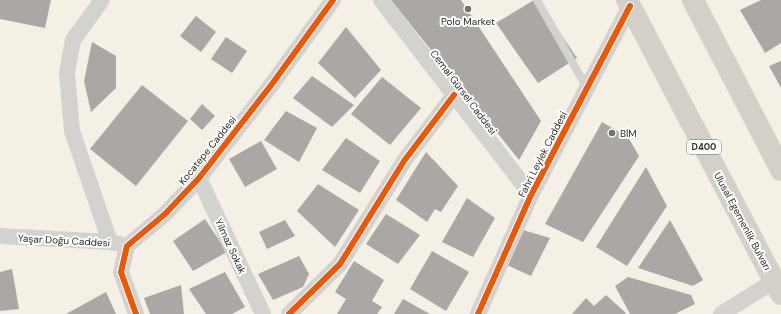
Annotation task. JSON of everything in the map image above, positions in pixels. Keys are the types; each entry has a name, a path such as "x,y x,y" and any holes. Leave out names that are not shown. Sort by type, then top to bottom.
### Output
{"highway":[{"path":"693,0 781,170"},
{"name":"Ulusal Egemenlik Bulvarı","path":"629,3 778,288"}],"street":[{"path":"102,0 73,40 67,73 72,131 110,242"},
{"name":"Kocatepe Caddesi","path":"127,246 165,214 199,178 272,84 333,0"},
{"name":"Cemal Gürsel Caddesi","path":"381,0 531,196"},
{"name":"Fahri Leylek Caddesi","path":"478,314 531,196 629,3"},
{"path":"289,314 340,264 404,161 454,95"},
{"name":"Yilmaz Sokak","path":"199,178 263,314"},
{"name":"Yaşar Doğu Caddesi","path":"0,236 110,242 127,246"},
{"path":"127,246 122,272 136,314"},
{"path":"721,314 778,288"}],"lane":[{"path":"537,0 587,88"}],"building":[{"path":"0,0 51,0 45,28 0,19"},
{"path":"391,0 461,0 541,121 519,160"},
{"path":"534,0 538,0 577,58 538,83 496,23"},
{"path":"761,0 781,0 781,43 765,53 740,10"},
{"path":"196,16 216,32 201,52 180,36"},
{"path":"346,27 381,70 355,98 318,63"},
{"path":"226,37 247,51 232,73 211,59"},
{"path":"92,42 116,56 116,88 91,112 84,81"},
{"path":"781,61 781,88 769,66"},
{"path":"312,76 354,105 332,127 293,98"},
{"path":"382,77 421,108 390,145 351,114"},
{"path":"142,85 188,121 136,186 90,149"},
{"path":"202,104 215,116 202,130 190,119"},
{"path":"286,111 317,128 299,162 264,140"},
{"path":"602,122 628,137 639,156 583,242 545,224"},
{"path":"346,138 380,161 360,193 322,170"},
{"path":"261,141 277,169 245,187 229,159"},
{"path":"426,152 458,186 441,212 435,209 427,222 396,200"},
{"path":"646,167 667,206 627,266 596,247"},
{"path":"318,184 359,210 335,247 297,211"},
{"path":"467,198 495,218 473,257 442,242"},
{"path":"386,214 420,235 398,264 366,244"},
{"path":"205,219 227,252 193,271 173,241"},
{"path":"285,220 295,236 267,249 259,232"},
{"path":"670,220 703,280 693,286 638,268"},
{"path":"523,230 550,238 531,276 507,265"},
{"path":"432,251 469,272 446,311 410,289"},
{"path":"299,256 309,274 303,287 273,300 258,274"},
{"path":"354,261 384,280 372,301 382,307 377,314 337,314 346,299 335,292"},
{"path":"12,269 19,309 0,311 0,272"},
{"path":"225,272 245,307 232,314 206,314 189,289"},
{"path":"628,277 691,295 695,304 675,314 630,314 615,286"},
{"path":"181,285 184,314 150,314 144,298"},
{"path":"106,292 116,314 66,314"},
{"path":"606,295 626,313 572,314 586,298 594,306"},
{"path":"403,299 430,314 394,314"}],"cycle path":[{"path":"136,314 121,272 127,246 165,214 199,178 272,84 333,0"},
{"path":"478,314 531,195 630,6"},
{"path":"289,314 340,264 404,161 454,95"}],"place":[{"name":"Polo Market","path":"468,9"},
{"name":"BİM","path":"612,133"}]}
